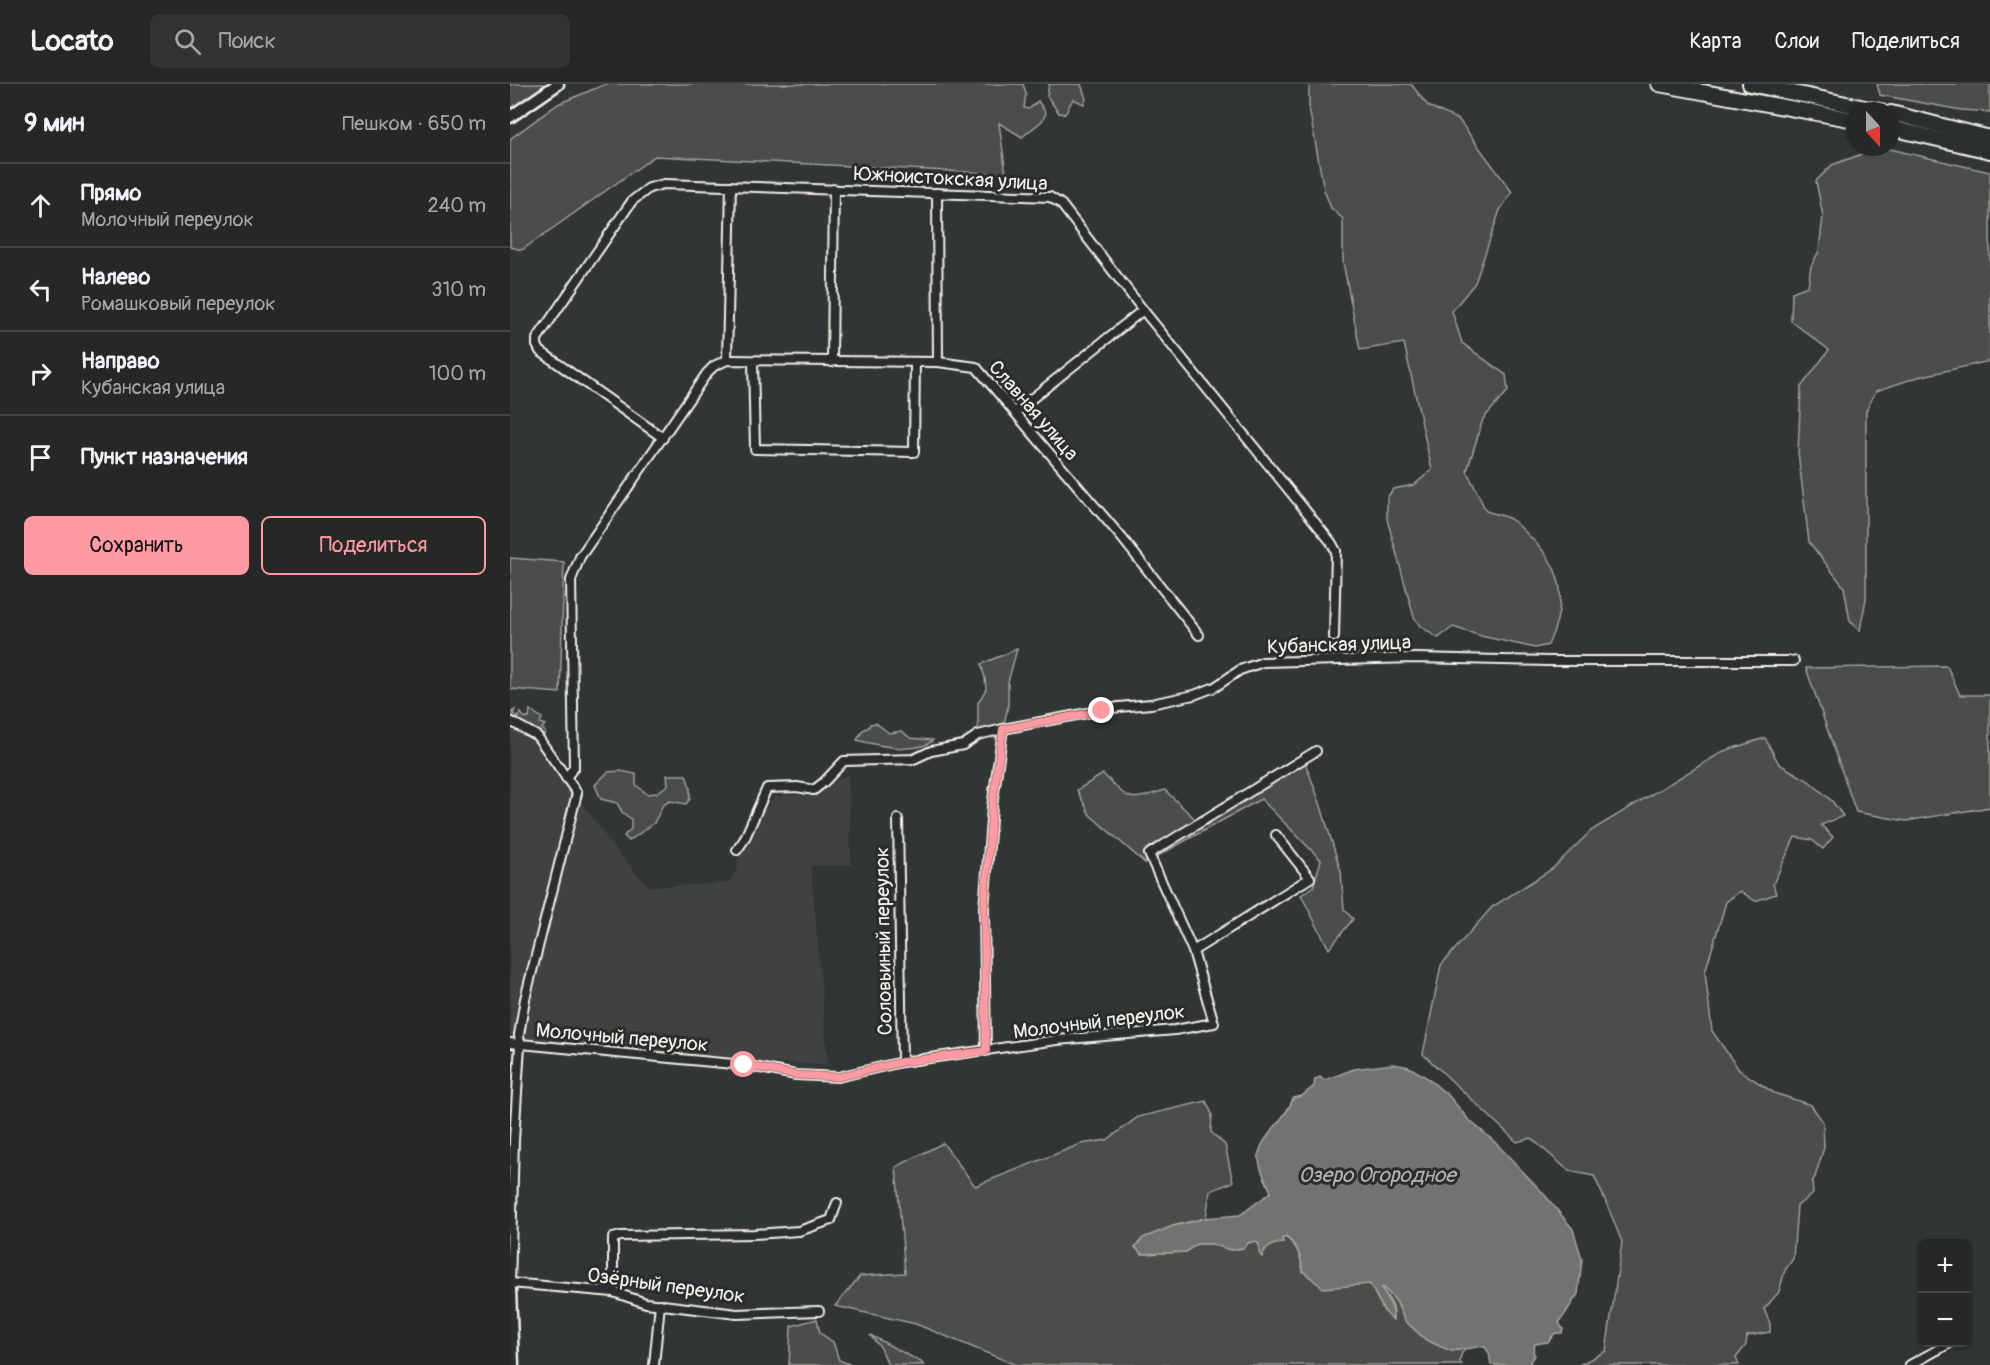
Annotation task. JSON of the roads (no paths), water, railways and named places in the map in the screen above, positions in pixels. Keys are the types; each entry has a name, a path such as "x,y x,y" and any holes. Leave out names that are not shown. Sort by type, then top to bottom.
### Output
{"highway":[{"path":"1659,84 1846,118"},
{"path":"1750,84 1846,104"},
{"path":"1900,115 1990,138"},
{"path":"1900,130 1990,151"}],"street":[{"path":"510,117 558,84"},
{"name":"Южноистокская улица","path":"663,438 540,351 537,345 537,339 636,196 649,188 664,184 1055,198 1331,542 1336,550 1334,637"},
{"path":"566,778 574,766 571,580 580,557 707,373 714,366 727,360 731,186"},
{"path":"832,362 834,189"},
{"path":"937,193 938,362"},
{"path":"1015,412 1143,310"},
{"name":"Славная улица","path":"727,360 938,362 976,367 1122,538 1199,635"},
{"path":"753,361 755,449 914,452 915,362"},
{"name":"Кубанская улица","path":"736,850 744,840 767,788 796,787 814,790 844,761 914,759 931,751 963,745 978,735 1003,729 1194,695 1215,687 1240,670 1263,662 1415,658 1539,661 1794,661"},
{"path":"510,721 537,736 577,793 525,999 519,1035 510,1286 513,1365"},
{"path":"986,1051 984,909 992,807 1003,729"},
{"path":"1276,835 1310,878 1193,951 1149,854 1316,751"},
{"name":"Соловьиный переулок","path":"898,819 902,1062"},
{"name":"Молочный переулок","path":"510,1043 744,1065 796,1075 838,1077 902,1062 1057,1040 1175,1030 1214,1023 1193,951"},
{"path":"613,1292 613,1238 799,1231 831,1220 837,1203"},
{"name":"Озёрный переулок","path":"510,1286 613,1292 646,1303 737,1314 819,1311"},
{"path":"654,1365 660,1304"},
{"path":"1910,1365 1941,1347"}],"water":[{"name":"Озеро Огородное","path":"1393,1064 1409,1067 1426,1077 1449,1096 1468,1119 1496,1143 1543,1193 1573,1229 1582,1259 1578,1294 1559,1323 1563,1329 1562,1333 1554,1334 1548,1342 1535,1344 1533,1352 1535,1355 1530,1361 1532,1365 1491,1365 1489,1353 1484,1346 1451,1351 1426,1340 1405,1321 1396,1301 1383,1287 1392,1307 1393,1320 1384,1311 1370,1284 1323,1288 1303,1271 1298,1252 1286,1237 1282,1239 1283,1243 1268,1248 1262,1257 1259,1253 1259,1244 1254,1241 1243,1248 1230,1250 1212,1244 1196,1244 1186,1252 1142,1254 1135,1247 1143,1238 1173,1226 1206,1218 1240,1215 1271,1192 1261,1168 1259,1152 1293,1098 1302,1096 1314,1086 1315,1079 1320,1077 1325,1080 1354,1069"}]}
